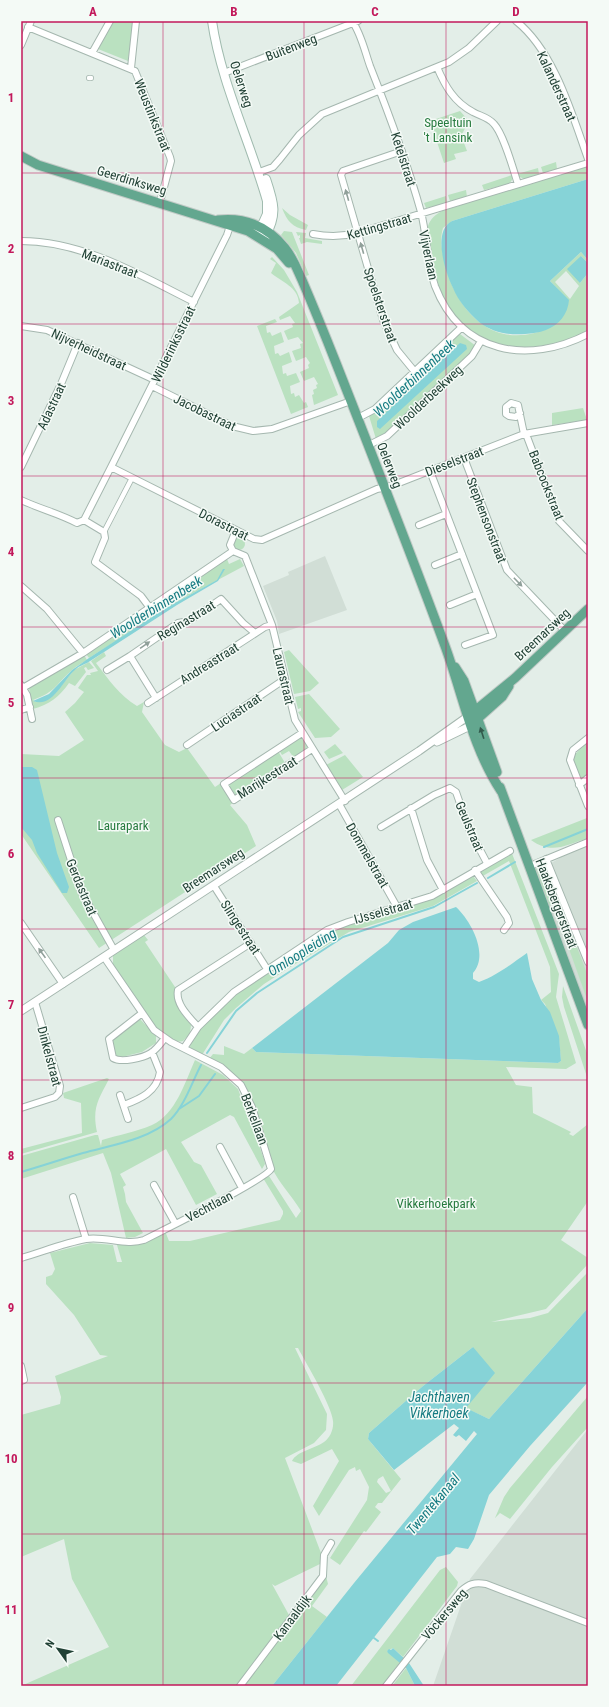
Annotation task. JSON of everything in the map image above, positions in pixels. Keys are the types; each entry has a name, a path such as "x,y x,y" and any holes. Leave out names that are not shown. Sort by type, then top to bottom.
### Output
{"main road":[{"name":"Oelerweg","path":"212,21 216,46 224,73 267,201 267,214 263,234"},
{"name":"Oelerweg","path":"252,154 262,171 274,208 274,216 263,234"},
{"name":"Geerdinksweg","path":"21,156 38,164 218,220 231,222 263,234"},
{"name":"Geerdinksweg","path":"21,162 38,164"},
{"name":"Oelerweg","path":"263,234 289,253 296,265 351,401 361,417 372,444 384,487 451,661 468,721"},
{"name":"Breemarsweg","path":"468,721 588,609"},
{"name":"Oelerweg","path":"451,661 464,681 476,714"},
{"name":"Haaksbergerstraat","path":"476,714 497,774 501,791 588,1025"},
{"name":"Haaksbergerstraat","path":"468,721 494,779 501,791"}],"street":[{"path":"21,45 31,21"},
{"path":"92,53 110,21"},
{"path":"131,68 136,21"},
{"path":"262,171 273,166 280,160 299,135 322,114 437,67 469,48 497,21"},
{"name":"Kalanderstraat","path":"516,21 531,36 553,72 567,103 588,159"},
{"name":"Buitenweg","path":"224,73 355,22"},
{"name":"Ketelstraat","path":"355,22 402,151 421,213"},
{"name":"Weustinkstraat","path":"28,27 131,68 135,71 171,161 160,202"},
{"path":"437,67 447,89 460,104 488,119 496,126 518,184"},
{"name":"Spoelsterstraat","path":"402,151 342,172 357,233 388,332 402,358 415,372"},
{"name":"Vijverlaan","path":"588,163 421,213 428,260 435,285 444,306 462,327 481,341 509,350 542,350 588,334"},
{"name":"Kettingstraat","path":"313,234 342,236 357,233 421,213"},
{"name":"Wilderinksstraat","path":"84,520 228,235 231,222"},
{"name":"Mariastraat","path":"21,241 49,242 109,261 194,302"},
{"name":"Nijverheidstraat","path":"21,326 47,330 78,344 154,383"},
{"name":"Woolderbeekweg","path":"361,417 375,409 462,327"},
{"name":"Woolderbeekweg","path":"372,444 387,436 472,356 481,341"},
{"name":"Adastraat","path":"21,467 61,384 78,344"},
{"name":"Jacobastraat","path":"154,383 232,426 253,431 272,429 351,401"},
{"path":"520,413 525,434"},
{"name":"Dieselstraat","path":"384,487 391,486 525,434 588,424"},
{"name":"Babcockstraat","path":"525,434 559,521 588,551"},
{"name":"Stephensonstraat","path":"464,458 507,570 565,631"},
{"name":"Dorastraat","path":"111,467 254,539 262,540 384,487"},
{"path":"430,471 493,635 466,645"},
{"path":"132,478 104,532 105,538 95,559 96,565 141,596 150,608"},
{"path":"21,500 40,510 55,512 77,523 84,520 104,532"},
{"path":"419,525 446,514"},
{"path":"32,719 30,707 22,687 84,652 233,551 230,545 236,530"},
{"name":"Laurastraat","path":"233,551 245,556 272,625 292,713 342,802"},
{"path":"434,565 462,554"},
{"path":"21,586 47,609 84,652"},
{"path":"450,605 477,594"},
{"name":"Reginastraat","path":"107,670 178,623 189,620 221,599 255,634"},
{"name":"Andreastraat","path":"148,703 255,634 272,625"},
{"path":"130,656 156,698"},
{"name":"Luciastraat","path":"186,745 285,679"},
{"path":"21,710 30,707"},
{"name":"Breemarsweg","path":"21,1011 419,751 468,721"},
{"name":"Marijkestraat","path":"302,733 224,784 234,800 312,749"},
{"path":"588,738 573,750 570,756 570,760 588,806"},
{"path":"579,785 588,778"},
{"name":"Geulstraat","path":"381,827 411,808 450,788 456,792 470,829 487,863"},
{"name":"Dommelstraat","path":"342,802 397,907"},
{"path":"411,808 427,860 443,890"},
{"name":"Gerdastraat","path":"58,820 81,891 114,950"},
{"path":"530,866 588,842"},
{"name":"IJsselstraat","path":"184,1048 198,1027 234,992 327,930 348,922 423,900 510,851"},
{"name":"Haaksbergerstraat","path":"546,859 588,962"},
{"path":"475,870 508,917 509,923 504,930"},
{"name":"Slingestraat","path":"214,886 268,969"},
{"path":"21,923 63,984"},
{"path":"198,1027 179,1002 177,996 178,990 251,943"},
{"name":"Berkellaan","path":"104,957 141,1014 154,1030 165,1038 221,1067 241,1085 252,1107 270,1163 270,1171"},
{"name":"Dinkelstraat","path":"21,1108 55,1097 59,1093 60,1086 35,1002"},
{"path":"141,1014 112,1036 108,1042 113,1058 117,1060 146,1056 152,1052 165,1038"},
{"path":"124,1105 143,1098 155,1086 160,1072 157,1060 152,1052"},
{"path":"120,1095 128,1119"},
{"name":"Vechtlaan","path":"220,1147 242,1188"},
{"name":"Vechtlaan","path":"21,1258 86,1239 139,1241 242,1188 270,1171"},
{"name":"Vechtlaan","path":"154,1185 175,1223"},
{"path":"73,1197 86,1239"},
{"path":"21,1366 24,1380 21,1381"},
{"name":"Kanaaldijk","path":"240,1686 323,1576 324,1555 331,1543"},
{"name":"Vöckersweg","path":"386,1686 461,1591 472,1583 486,1584 588,1623"}],"shaded area":[{"path":"325,556 347,610 279,634 277,621 263,586 289,575 288,572"},
{"path":"588,841 588,1021 533,874"},
{"path":"588,1429 588,1686 433,1686 470,1579"}],"green space":[{"path":"113,21 133,21 128,61 98,49"},
{"name":"Speeltuin 't Lansink","path":"460,111 469,121 462,134 469,138 468,142 464,143 467,151 454,154 456,159 444,163 430,121"},
{"path":"556,162 557,169 543,173 541,167"},
{"path":"588,165 588,179 452,221 443,228 441,243 449,278 464,306 487,327 497,332 518,335 541,331 560,319 566,311 568,300 550,281 581,252 588,260 588,263 581,256 580,283 588,273 588,331 563,341 525,347 498,344 473,333 468,329 454,313 442,295 432,265 427,234 428,226 430,221 442,211","holes":["566,271 579,286 570,299 555,282"]},
{"path":"538,168 539,174 524,179 517,174"},
{"path":"512,175 512,180 509,184 484,190 482,185"},
{"path":"466,190 467,197 450,201 448,195"},
{"path":"446,196 447,203 426,208 424,203"},
{"path":"282,208 290,215 308,225 306,230 291,223"},
{"path":"284,231 292,232 309,275 306,276 296,253 281,235"},
{"path":"296,232 306,233 305,238 322,241 322,244 307,242 301,244 299,238 300,235 298,236"},
{"path":"272,257 284,270 297,292 338,395 314,405 312,395 314,394 313,390 317,388 316,385 318,384 314,377 304,381 300,372 309,368 308,365 310,363 306,357 296,361 292,351 301,348 300,344 303,343 298,337 288,340 284,331 293,327 292,324 295,323 290,316 280,320 279,317 299,303 298,297 289,285 271,273 276,263 270,259"},
{"path":"275,319 277,322 266,326 267,333 270,332 272,336 281,332 284,342 274,346 275,354 278,353 280,356 289,352 292,362 282,366 283,374 286,373 287,376 296,373 300,382 290,386 291,394 294,393 295,397 299,395 304,403 306,402 308,407 291,414 257,326"},
{"path":"460,334 476,346 470,354 386,433 376,439 369,416"},
{"path":"583,408 587,420 552,425 552,413"},
{"path":"239,538 243,540 245,544 243,548 239,550 235,548 233,544 235,540"},
{"path":"227,559 229,564 240,559 244,566 184,598 89,658 86,654"},
{"path":"289,650 319,683 310,691 294,694 284,652"},
{"name":"Laurapark","path":"104,652 106,656 96,663 105,675 131,702 137,706 144,702 142,712 165,745 179,752 187,748 215,787 221,783 234,802 230,805 247,825 256,846 99,948 21,834 21,754 59,756 84,740 65,712 84,692 78,688 87,675 91,675 90,673 98,671 91,661"},
{"path":"84,655 87,660 66,675 47,694 33,700 36,702 57,691 74,670 89,662 94,668 88,670 86,667 84,668 86,672 75,686 69,683 54,699 33,709 29,688"},
{"path":"309,694 340,729 331,737 315,738 298,712 301,711 301,708 298,709 295,697"},
{"path":"299,738 306,743 306,751 294,758 289,751 282,755 279,750"},
{"path":"588,742 588,775 580,780 573,763 573,756"},
{"path":"335,744 343,753 329,759 324,752"},
{"path":"278,751 285,763 240,791 240,794 236,795 229,787 230,782"},
{"path":"345,755 363,777 342,790 326,765"},
{"path":"587,818 588,838 566,846 552,848 539,845 531,840"},
{"name":"Vikkerhoekpark","path":"511,851 559,974 556,997 576,1063 566,1069 506,1067 516,1085 532,1087 533,1113 571,1132 569,1134 573,1136 588,1124 588,1201 561,1240 588,1258 588,1264 546,1309 491,1322 530,1318 548,1313 588,1272 588,1308 489,1419 465,1408 473,1347 423,1386 369,1433 368,1439 401,1479 382,1503 378,1503 375,1507 381,1512 366,1532 364,1531 340,1565 330,1558 367,1500 369,1487 360,1469 356,1471 355,1467 349,1470 319,1516 313,1506 339,1461 332,1449 301,1464 292,1461 302,1452 326,1440 333,1427 332,1414 324,1395 298,1348 295,1348 327,1414 326,1430 314,1443 285,1458 321,1553 320,1564 275,1586 272,1584 289,1615 236,1686 21,1686 109,1647 72,1579 64,1539 21,1557 21,1415 60,1404 61,1397 55,1376 108,1356 100,1355 74,1315 46,1284 46,1277 52,1275 55,1269 50,1253 90,1243 113,1245 117,1262 122,1262 117,1245 136,1245 165,1231 169,1241 190,1241 280,1220 283,1211 263,1178 269,1176 296,1218 301,1211 272,1168 258,1120 247,1091 239,1079 226,1068 209,1059 213,1054 224,1055 224,1046 244,1054 252,1048 256,1052 558,1063 561,1061 559,1040 545,1004 541,1000 551,992 550,967 509,861 481,877 476,870","holes":["383,1476 391,1491 386,1493 377,1482 378,1479"]},
{"path":"542,865 548,872 588,976 588,1002 553,904 547,905 534,870"},
{"path":"473,876 477,881 433,906 349,932 292,966 264,984 236,1008 224,1020 202,1055 190,1049 194,1036 200,1028 214,1012 233,995 267,971 326,934 339,928 431,899"},
{"path":"144,935 148,940 145,942 175,987 176,1001 191,1025 190,1034 183,1041 174,1040 163,1034 153,1024 143,1012 113,964 113,955"},
{"path":"563,986 588,1056 588,1080 564,1007 562,997"},
{"path":"140,1019 156,1036 156,1043 142,1052 118,1058 116,1057 110,1040"},
{"path":"195,1060 223,1075 238,1089 264,1159 265,1164 262,1169 234,1117 230,1115 181,1142 194,1162 201,1165 217,1194 196,1205 166,1149 120,1174 126,1185 123,1187 126,1202 143,1233 135,1237 126,1238 111,1173 103,1153 21,1179 21,1156 95,1135 98,1135 101,1146 102,1140 140,1130 160,1120 174,1105 179,1097"},
{"path":"107,1078 109,1079 97,1104 95,1117 97,1132 21,1154 21,1149 82,1133 81,1103 64,1098 63,1093"},
{"path":"588,1396 588,1427 552,1467 510,1519 500,1513 495,1518 504,1497 510,1488"},
{"path":"446,1567 458,1582 457,1586 403,1657 393,1648 387,1651 400,1662 382,1686 351,1686 440,1570"},
{"path":"326,1576 328,1584 312,1606 327,1617 272,1686 244,1686"},
{"path":"406,1668 415,1686 392,1686"}],"water":[{"path":"588,179 588,260 581,252 550,281 569,300 565,314 559,322 551,328 525,334 495,331 484,326 461,302 450,281 444,262 441,242 446,226 452,221"},
{"path":"581,256 588,263 588,273 580,283 567,269"},
{"path":"460,343 466,345 467,349 380,429 377,427 377,421"},
{"path":"223,569 225,569 218,581 77,668 52,697 46,701 33,701 49,694 72,670 89,658 166,608 217,580"},
{"path":"21,767 32,767 37,770 57,853 69,887 67,893 62,893 37,853 32,840 21,827"},
{"path":"456,907 468,921 473,930 479,948 478,966 473,973 473,979 479,982 486,979 527,953 532,979 541,1000 550,1012 559,1036 561,1061 558,1063 256,1052 252,1048 388,943 399,930 413,922"},
{"path":"588,1308 588,1382 530,1446 489,1495 474,1539 468,1549 456,1547 450,1554 437,1557 336,1686 272,1686 354,1583 477,1434 474,1431 466,1441 459,1435 456,1437 453,1435 459,1428 454,1424 394,1470 368,1439 369,1433 423,1386 473,1347 495,1373 466,1408 489,1419"},
{"path":"393,1648 409,1663 424,1686 415,1686 406,1668 388,1653 387,1651 389,1649 391,1650"}],"waterway":[{"name":"Omloopleiding","path":"544,847 588,829"},
{"name":"Omloopleiding","path":"488,878 515,862"},
{"name":"Omloopleiding","path":"207,1053 236,1011 257,993 343,937 434,907 477,883"},
{"name":"Omloopleiding","path":"21,1172 129,1141 152,1132 171,1119 176,1113 188,1093 201,1065"},
{"name":"Omloopleiding","path":"179,1109 199,1096 215,1074"},
{"path":"374,1638 378,1641"}],"water label":[{"name":"Woolderbinnenbeek","path":"414,378"},
{"name":"Woolderbinnenbeek","path":"156,607"},
{"name":"Jachthaven Vikkerhoek","path":"439,1406"},
{"name":"Twentekanaal","path":"433,1504"}]}
